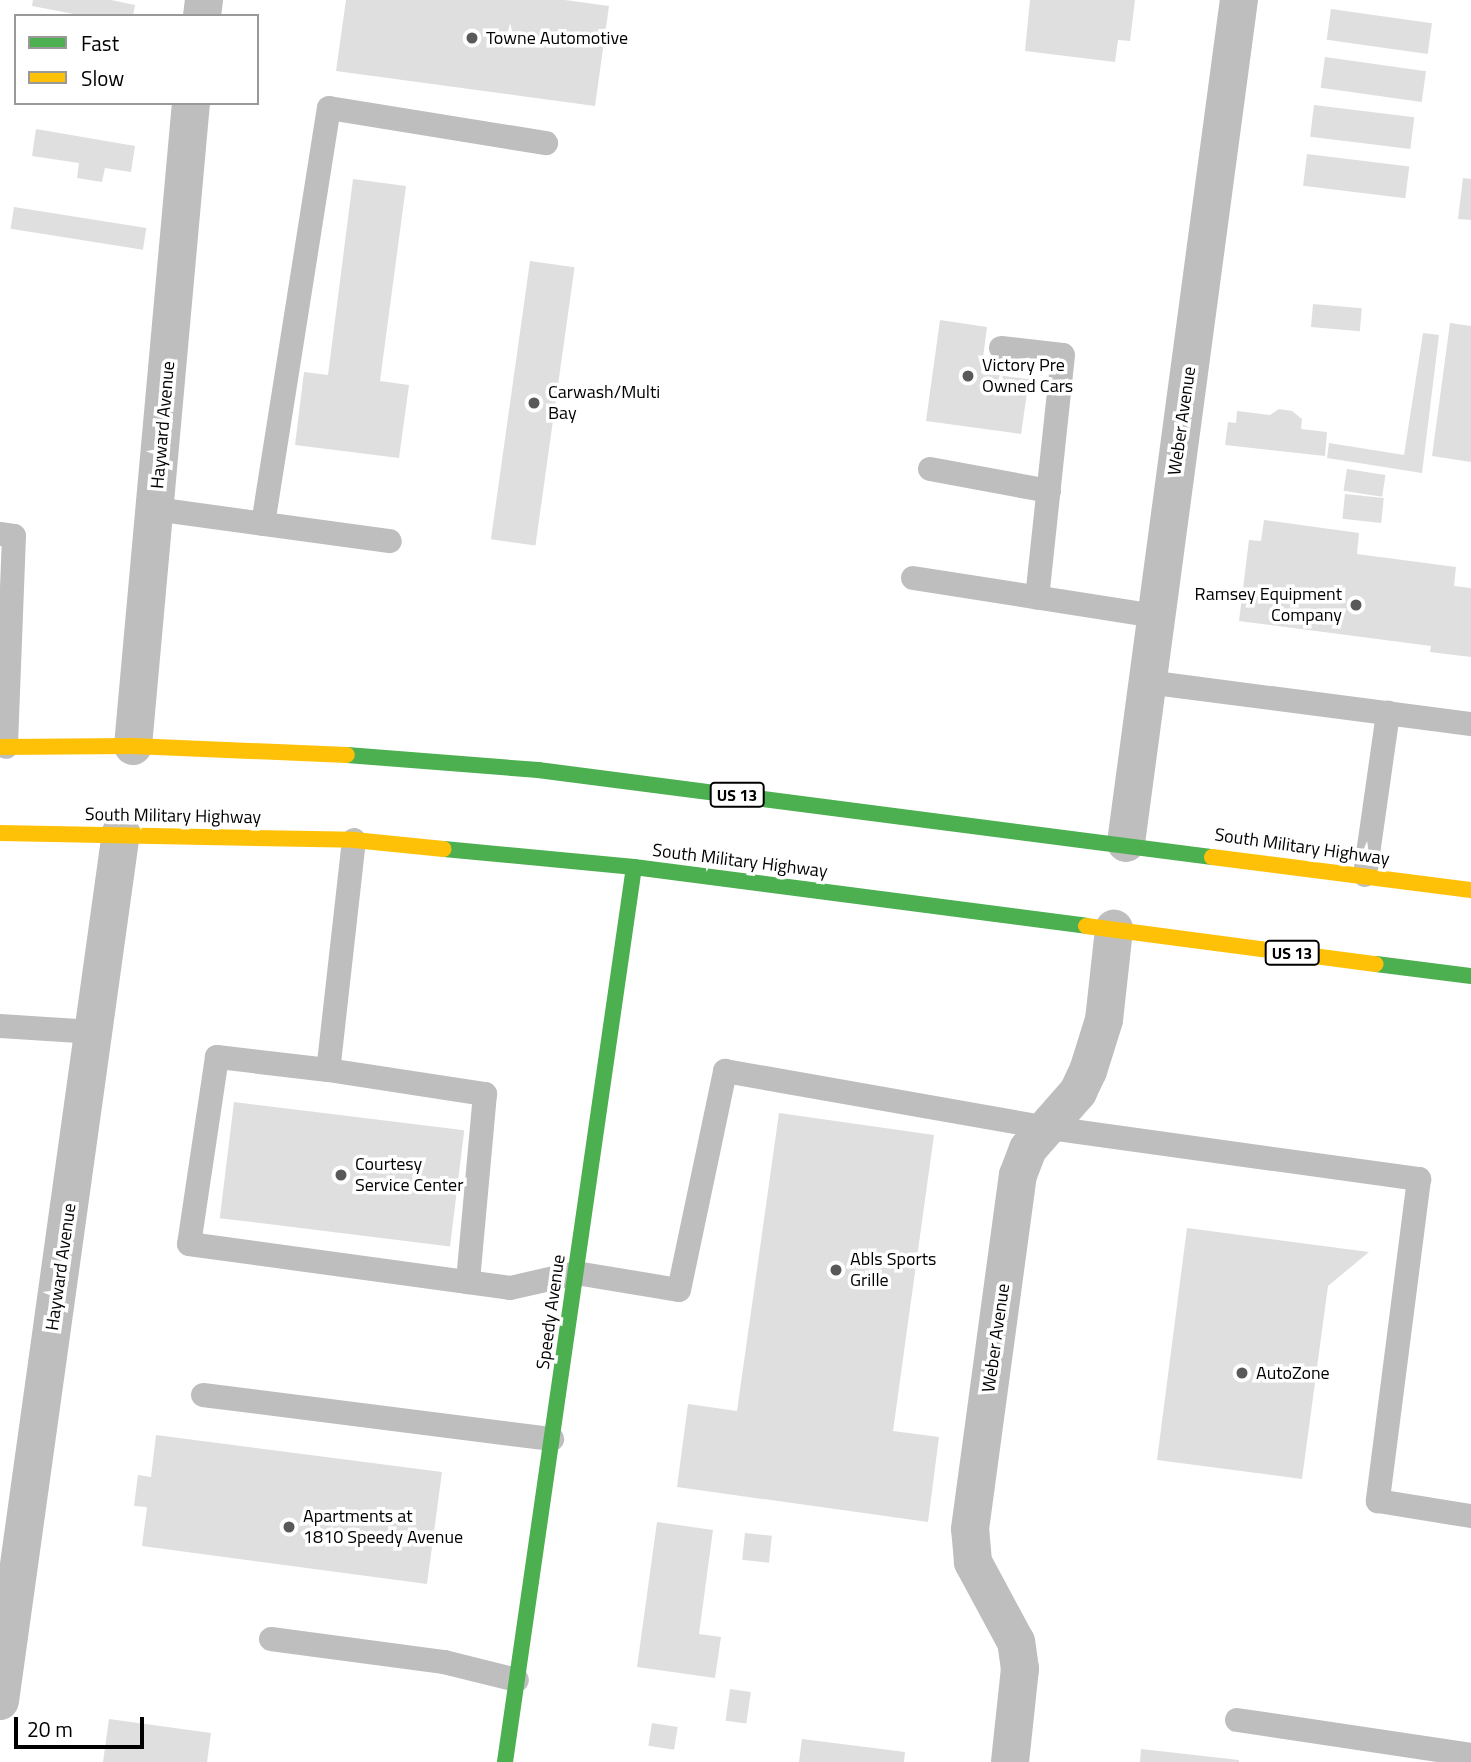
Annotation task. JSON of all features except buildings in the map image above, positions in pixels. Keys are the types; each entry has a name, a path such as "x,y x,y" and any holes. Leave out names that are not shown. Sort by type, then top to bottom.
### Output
{"main road":[{"name":"South Military Highway","path":"3,747 133,746 345,755 538,770 1126,843 1471,890"},
{"name":"South Military Highway","path":"0,832 121,832 354,840 634,867 1471,976"},
{"name":"Speedy Avenue","path":"505,1762 634,867"}],"street":[{"name":"Weber Avenue","path":"1126,843 1239,0"},
{"name":"Hayward Avenue","path":"133,746 191,105"},
{"name":"Hayward Avenue","path":"0,1694 121,832"},
{"name":"Weber Avenue","path":"1010,1762 1020,1670 1016,1642 973,1562 970,1529 1018,1175 1043,1127 1078,1092 1088,1071 1104,1020 1114,929"}],"lane":[{"path":"263,524 329,108 546,143"},
{"path":"1001,348 1063,355 1037,598"},
{"path":"930,469 1049,491"},
{"path":"155,509 390,541"},
{"path":"0,534 14,536 3,747"},
{"path":"913,578 1156,616"},
{"path":"1147,682 1471,724"},
{"path":"1365,875 1388,713"},
{"path":"328,1070 354,840"},
{"path":"0,1026 94,1032"},
{"path":"468,1282 485,1094 328,1070 217,1057 189,1244 510,1289 576,1273 679,1290 725,1070 1043,1127 1419,1179 1378,1501 1471,1516"},
{"path":"203,1395 552,1439"},
{"path":"271,1639 444,1662 517,1680"},
{"path":"1237,1720 1471,1755"}],"traffic: fast":[{"path":"347,755 538,770 1212,857"},
{"path":"444,849 634,867 1086,926"},
{"path":"505,1762 634,867"},
{"path":"1376,964 1471,976"}],"traffic: slow":[{"path":"0,747 133,746 347,755"},
{"path":"0,833 354,840 444,849"},
{"path":"1212,857 1471,890"},
{"path":"1086,926 1376,964"}],"place":[{"name":"Towne Automotive","path":"472,38"},
{"name":"Victory Pre Owned Cars","path":"968,376"},
{"name":"Carwash/Multi Bay","path":"534,403"},
{"name":"Ramsey Equipment Company","path":"1356,605"},
{"name":"Courtesy Service Center","path":"341,1175"},
{"name":"Abls Sports Grille","path":"836,1270"},
{"name":"AutoZone","path":"1242,1373"},
{"name":"Apartments at 1810 Speedy Avenue","path":"289,1527"}]}
